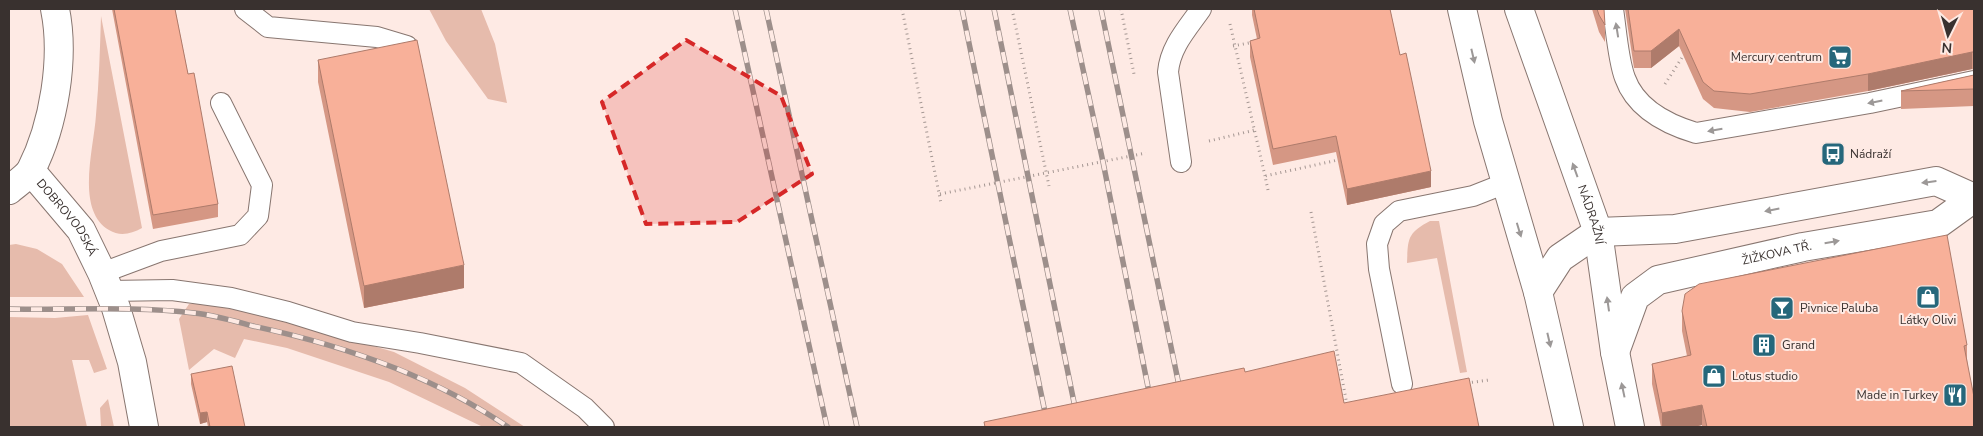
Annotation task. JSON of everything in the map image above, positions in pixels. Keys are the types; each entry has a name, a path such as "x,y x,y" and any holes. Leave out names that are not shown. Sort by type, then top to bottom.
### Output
{"street":[{"name":"DOBROVODSKÁ","path":"56,9 58,22 57,76 49,121 31,171 81,230 105,282 132,362 144,427"},
{"path":"1462,9 1488,121 1538,292 1569,427"},
{"name":"NÁDRAŽNÍ","path":"1519,9 1598,232 1615,352 1630,427"},
{"path":"9,190 31,171"},
{"name":"ŽIŽKOVA TŘ.","path":"1598,232 1675,229 1936,181 1974,198"},
{"name":"ŽIŽKOVA TŘ.","path":"1615,352 1635,297 1658,280 1803,247 1938,224 1974,198"},
{"path":"1538,292 1560,258 1598,232"}],"lane":[{"path":"245,9 268,26 377,37 407,46"},
{"path":"1181,154 1168,72 1169,60 1173,49 1201,9"},
{"path":"1613,9 1625,78 1643,106 1670,125 1696,133 1870,103 1974,81"},
{"path":"105,282 161,251 240,235 258,216 262,185 221,103"},
{"path":"1402,384 1379,269 1378,244 1384,224 1399,211 1473,196 1506,184"},
{"path":"105,282 231,298 288,312 352,332 420,342 521,363 585,408 604,427"}],"path":[{"path":"902,9 930,156 941,203"},
{"path":"1012,9 1049,186"},
{"path":"1228,18 1268,190"},
{"path":"1234,46 1257,41"},
{"path":"940,194 1046,173 1181,154 1254,130"},
{"path":"1265,176 1338,160"}],"highlighted area":[{"path":"686,40 781,96 812,174 737,222 646,224 602,102"}],"shaded area":[{"path":"429,9 481,9 495,44 507,103 488,99 446,41"},
{"path":"101,16 142,228 126,234 113,232 99,221 92,208 89,194 90,161 98,90"},
{"path":"1430,221 1439,221 1467,372 1460,373 1437,258 1407,263 1410,237 1422,225"},
{"path":"16,244 37,249 62,264 84,297 9,297 9,245"},
{"path":"202,303 283,320 394,352 465,388 525,427 483,427 389,382 287,348 244,339 235,358 214,349 189,370 179,319 189,304"},
{"path":"88,315 107,369 94,373 89,360 72,360 87,427 9,427 9,317 55,318"},
{"path":"108,399 114,427 101,427 100,408"}],"building":[{"path":"114,9 175,9 188,74 194,73 218,204 153,215"},
{"path":"1254,9 1390,9 1400,55 1406,53 1431,171 1347,189 1336,136 1273,149 1250,41 1260,38"},
{"path":"1597,9 1604,9 1605,25 1599,15"},
{"name":"Mercury centrum","path":"1628,9 1974,9 1974,52 1868,74 1750,94 1714,91 1703,82 1679,29 1651,51 1634,51"},
{"path":"417,40 464,265 364,286 318,60"},
{"path":"1974,75 1974,89 1901,91"},
{"path":"1947,235 1967,345 1964,346 1974,397 1974,427 1707,427 1702,405 1662,413 1652,364 1691,355 1682,311 1685,294 1699,284"},
{"path":"1334,351 1344,403 1469,378 1479,427 985,427 984,422 1244,368 1245,372"},
{"path":"232,366 245,427 210,427 207,412 200,413 191,374"}],"railway":[{"path":"735,9 827,427"},
{"path":"766,9 857,427"},
{"path":"962,9 1048,427"},
{"path":"994,9 1079,427"},
{"path":"1070,9 1156,427"},
{"path":"1101,9 1181,395"},
{"path":"9,309 148,310 194,313 224,318 320,342 385,364 449,392 508,427"}],"place":[{"name":"Mercury centrum","path":"1840,57"},
{"name":"Nádraží","path":"1833,154"},
{"name":"Látky Olivi","path":"1928,297"},
{"name":"Pivnice Paluba","path":"1782,308"},
{"name":"Grand","path":"1764,345"},
{"name":"Lotus studio","path":"1714,376"},
{"name":"Made in Turkey","path":"1955,395"}]}
